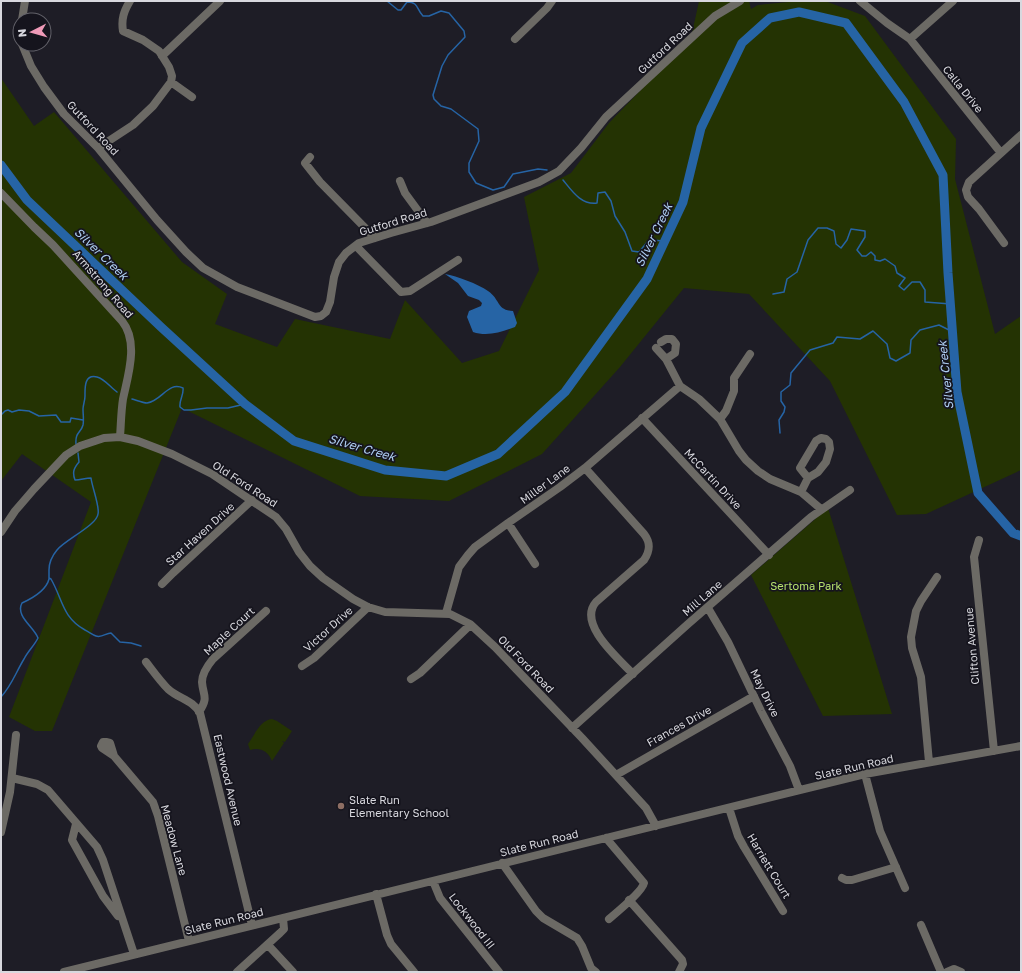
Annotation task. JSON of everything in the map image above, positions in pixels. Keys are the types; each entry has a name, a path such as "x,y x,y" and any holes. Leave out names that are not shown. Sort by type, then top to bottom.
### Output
{"street":[{"path":"23,12 25,1"},
{"path":"98,148 133,125 153,106 171,82 172,76 169,68 159,51 144,40 123,31 121,23 124,9 130,1"},
{"path":"162,56 220,1"},
{"path":"515,38 547,8 552,1"},
{"name":"Gutford Road","path":"26,52 44,87 64,114 98,148 156,220 203,268 237,286 309,316 315,317 321,316 326,312 330,302 334,276 346,253 356,246 375,238 427,223 539,182 559,171 581,148 606,117 715,16 740,1"},
{"path":"860,1 886,23 910,39 953,1"},
{"name":"Calla Drive","path":"910,39 1001,153"},
{"path":"171,82 192,97"},
{"path":"1004,242 968,197 966,190 969,182 1021,135"},
{"path":"310,156 305,163 329,191 375,238"},
{"path":"400,181 405,193 427,223"},
{"name":"Armstrong Road","path":"1,193 70,263 127,329 130,337 130,359 123,400 120,437"},
{"path":"356,246 402,292 410,291 458,260"},
{"path":"666,359 675,352 676,344 672,339 666,339 658,345 680,386 699,399 720,418 739,451 758,471 770,479 801,492 821,509"},
{"path":"720,418 726,411 734,391 734,378 750,354"},
{"name":"Miller Lane","path":"446,613 461,563 475,547 585,468 680,386"},
{"name":"McCartin Drive","path":"642,418 769,555"},
{"name":"Old Ford Road","path":"1,532 15,511 34,489 66,455 80,446 104,438 120,437 138,441 172,454 212,474 270,512 282,522 304,558 322,578 353,599 368,607 385,612 446,613 457,616 470,625 495,647 616,775 646,808 656,826"},
{"path":"801,492 808,478 818,472 826,462 830,449 829,442 826,439 821,438 816,441 800,468 808,478"},
{"path":"585,468 644,534 650,544 644,560 593,605 591,613 591,622 595,631 633,674"},
{"name":"Mill Lane","path":"572,728 821,509 850,490"},
{"name":"Star Haven Drive","path":"162,584 173,572 252,500"},
{"path":"508,523 535,564"},
{"name":"Clifton Avenue","path":"979,540 974,557 994,751"},
{"path":"929,762 921,676 912,648 911,637 916,611 937,577"},
{"name":"Victor Drive","path":"302,666 314,658 368,607"},
{"name":"May Drive","path":"708,608 728,642 790,766 799,790"},
{"name":"Maple Court","path":"199,712 205,701 202,682 207,666 266,611"},
{"path":"411,679 420,673 470,625"},
{"path":"146,662 167,688 173,693 192,703 199,712"},
{"name":"Frances Drive","path":"616,775 754,696"},
{"name":"Eastwood Avenue","path":"199,712 205,730 252,925"},
{"path":"1,832 12,778 16,735"},
{"name":"Slate Run Road","path":"64,972 865,774 1021,746"},
{"name":"Meadow Lane","path":"114,756 152,802 158,816 189,941"},
{"path":"865,774 880,831 904,888"},
{"path":"12,778 37,784 48,790 97,847 134,954"},
{"name":"Harriett Court","path":"729,808 738,836 783,911"},
{"path":"76,824 72,840 103,896 123,922"},
{"path":"606,838 644,884 643,887 609,919"},
{"path":"502,863 536,911 543,918 577,938 591,968 596,972"},
{"path":"842,878 852,880 896,867"},
{"name":"Lockwood III","path":"433,880 440,898 499,972"},
{"path":"376,894 387,935 391,944 414,972"},
{"path":"629,900 682,960 683,964 679,972"},
{"path":"236,972 268,945 284,929 283,918"},
{"path":"921,925 941,972"},
{"path":"268,945 293,972"},
{"path":"946,972 954,969 959,971"}],"green space":[{"path":"699,1 749,1 751,9 758,5 800,1 825,1 865,16 956,139 955,179 995,334 1021,316 1021,470 926,514 897,515 830,381 749,294 684,288 620,367 542,454 449,501 360,496 182,408 52,731 35,731 9,717 91,502 22,454 1,481 1,78 34,126 54,112 182,262 227,294 215,324 277,347 295,319 390,339 405,300 462,363 499,351 539,270 524,197 571,173 609,123 691,38"},
{"name":"Sertoma Park","path":"828,508 892,714 823,716 751,575"},
{"path":"272,719 292,731 285,742 282,741 284,743 272,761 266,752 257,749 250,750 248,744 261,725"}],"water":[{"path":"445,274 479,286 492,294 501,307 513,311 517,323 515,327 489,334 473,332 467,317 469,311 481,306 482,303 479,300 468,296 458,283"}],"waterway":[{"path":"387,1 398,10 401,10 407,2 414,3 423,16 429,16 441,11 449,13 464,31 465,37 448,55 442,66 433,95 434,99 441,106 451,109 478,129 479,141 469,163 469,172 476,183 493,190 504,187 513,174 538,169 547,170"},
{"name":"Silver Creek","path":"1,165 27,200 161,327 245,404 294,441 385,470 446,476 498,454 565,392 647,279 683,202 701,128 742,43 770,18 799,12 846,23 904,102 943,175 948,273 957,392 978,493 1013,533 1021,536"},
{"path":"563,180 577,196 586,202 597,203 598,193 605,192 611,201 615,216 625,232 632,251 639,252 649,240 665,241"},
{"path":"773,294 784,292 787,279 797,272 808,240 818,228 827,228 834,231 836,244 841,248 847,240 851,229 865,231 865,237 857,250 862,256 866,256 871,252 875,256 875,260 880,261 885,259 895,266 897,273 905,278 899,286 904,290 912,282 920,282 925,290 925,302 951,304"},
{"path":"780,433 779,420 785,407 781,401 781,392 790,385 791,373 810,350 833,343 837,337 860,339 873,331 887,344 890,358 896,361 910,353 911,340 920,330 939,325 953,332"},
{"path":"76,444 76,437 83,425 83,407 87,380 93,377 100,378 117,392"},
{"path":"132,399 147,403 157,399 169,389 178,387 183,388 180,407 184,410 228,408 245,404"},
{"path":"1,415 8,410 12,412 19,410 29,411 39,416 56,415 61,422 70,422 71,418 83,420"},
{"path":"1,697 38,638 23,617 21,612 22,603 35,596 45,587 49,579 50,562 57,550 87,528 98,514 98,507 91,478 75,480 74,477 75,468 79,462 78,453"},
{"path":"49,578 51,579 67,614 77,625 96,636 111,633 120,642 141,646"}],"place":[{"name":"Slate Run Elementary School","path":"341,806"}]}
